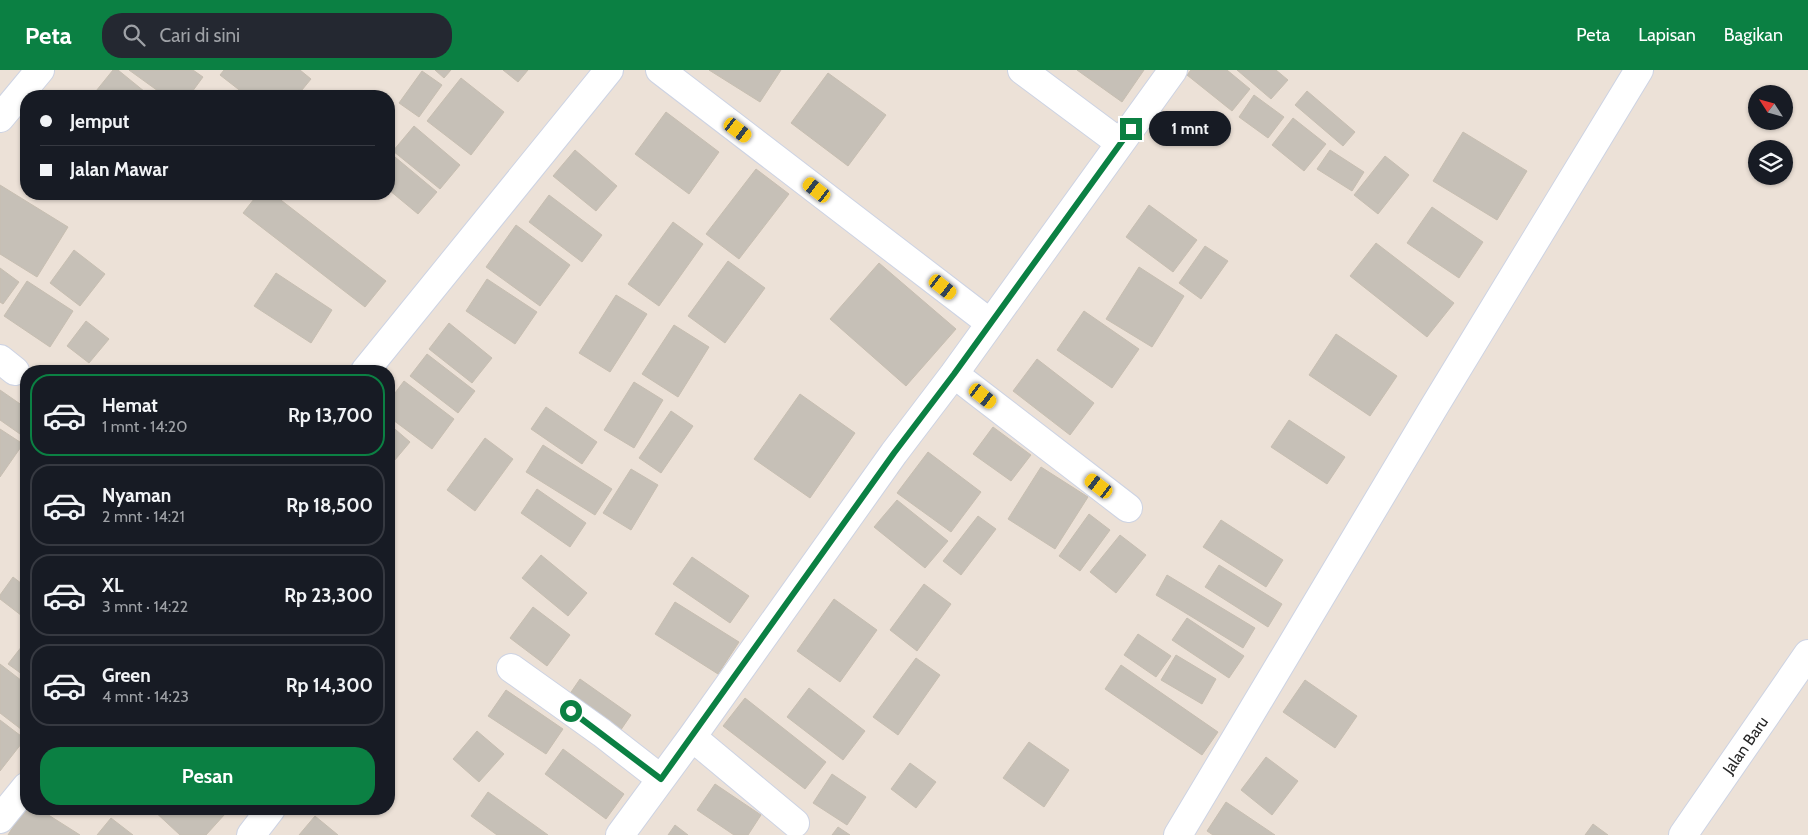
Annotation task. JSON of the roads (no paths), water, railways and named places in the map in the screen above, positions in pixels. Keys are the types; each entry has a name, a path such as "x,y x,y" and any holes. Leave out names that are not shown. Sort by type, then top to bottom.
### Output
{"street":[{"path":"23,90 40,70"},
{"path":"370,365 609,70"},
{"path":"660,70 990,323"},
{"path":"1022,70 1120,144"},
{"path":"620,835 894,453 954,374 1173,70"},
{"path":"1178,835 1434,407 1639,70"},
{"path":"0,118 20,94"},
{"path":"954,374 1128,508"},
{"name":"Jalan Baru","path":"1683,835 1808,654"},
{"path":"511,668 594,727 661,779"},
{"path":"692,737 795,822"},
{"path":"0,819 20,794"},
{"path":"251,835 266,815"}]}
